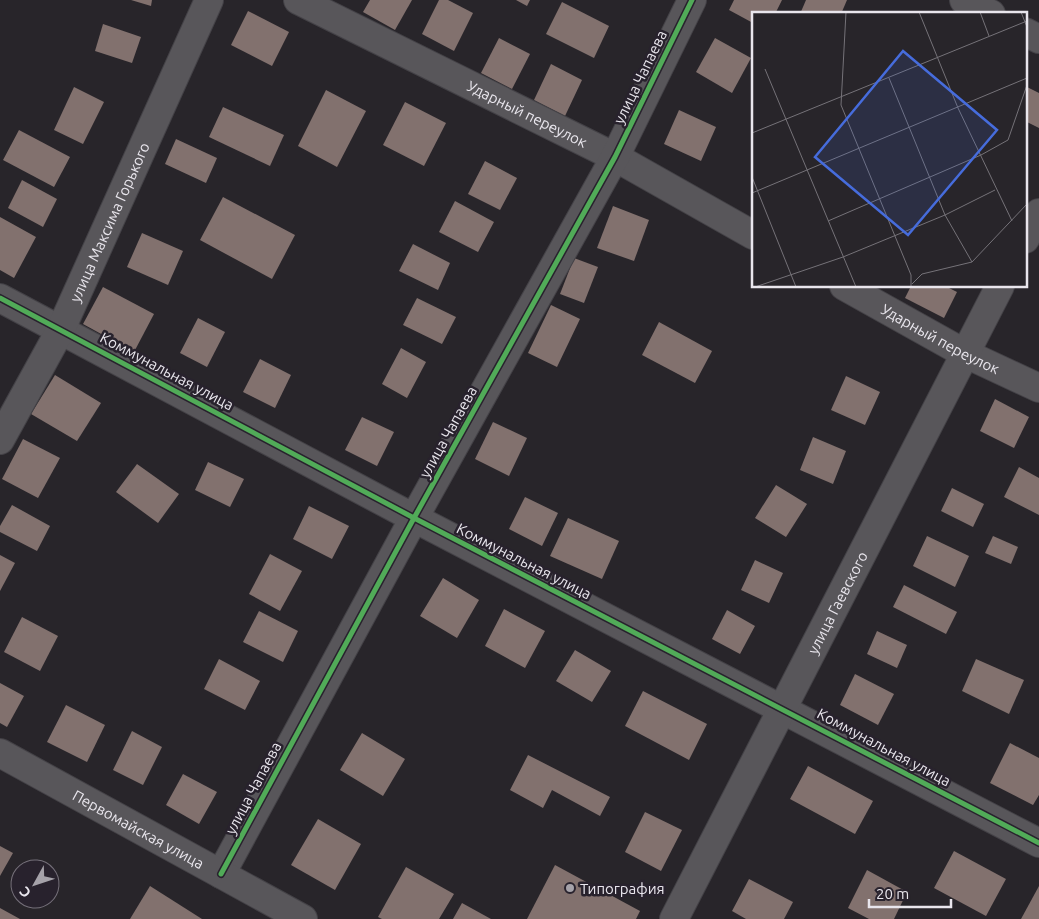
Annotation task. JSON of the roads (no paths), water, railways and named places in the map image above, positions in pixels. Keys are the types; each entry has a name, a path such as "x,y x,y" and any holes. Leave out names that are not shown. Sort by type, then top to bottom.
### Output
{"street":[{"name":"улица Максима Горького","path":"0,440 61,329 209,0"},
{"name":"Ударный переулок","path":"298,0 615,157 752,234"},
{"name":"улица Чапаева","path":"221,874 414,518 615,157 692,0"},
{"path":"964,0 987,12"},
{"path":"1026,32 1039,39"},
{"path":"1026,237 1039,213"},
{"name":"Ударный переулок","path":"848,288 964,354 1039,388"},
{"name":"улица Гаевского","path":"674,919 999,288"},
{"name":"Коммунальная улица","path":"0,298 414,518 1039,842"},
{"name":"Первомайская улица","path":"0,753 303,919"}],"place":[{"name":"Типография","path":"570,888"}]}
